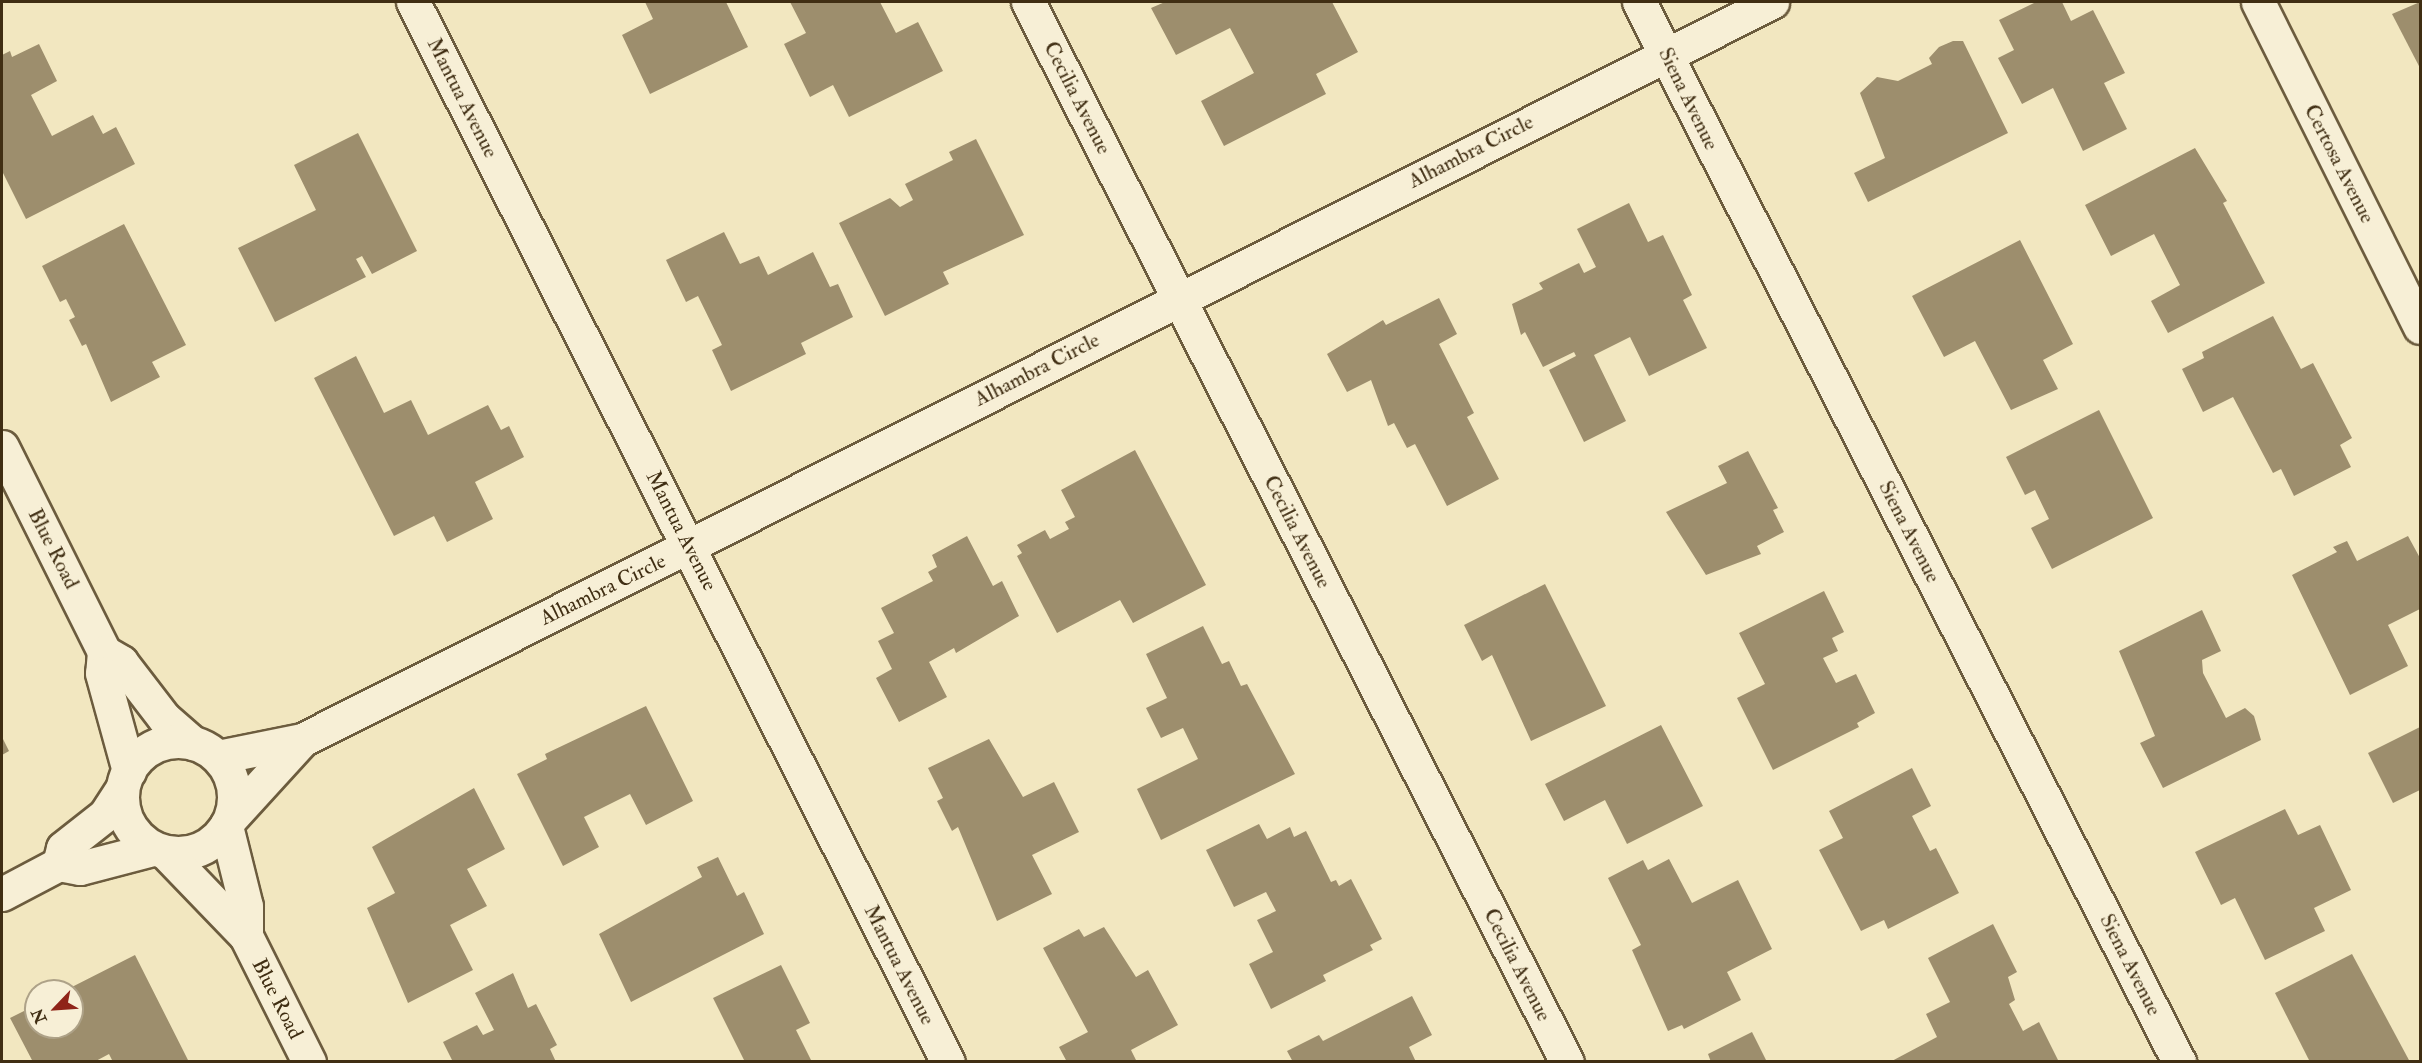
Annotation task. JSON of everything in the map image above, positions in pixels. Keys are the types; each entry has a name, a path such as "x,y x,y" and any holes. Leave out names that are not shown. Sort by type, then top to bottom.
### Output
{"street":[{"name":"Mantua Avenue","path":"413,2 948,1062"},
{"name":"Cecilia Avenue","path":"1028,2 1566,1062"},
{"name":"Siena Avenue","path":"1640,2 2179,1062"},
{"name":"Alhambra Circle","path":"302,740 229,822 200,850 160,851 80,868 59,864 63,848 105,815 136,758 163,742 205,750 302,740 689,547 1178,298 1772,2"},
{"name":"Certosa Avenue","path":"2258,2 2421,327"},
{"name":"Blue Road","path":"2,447 104,652 102,673 125,780"},
{"name":"Blue Road","path":"104,652 121,662 164,718 205,750"},
{"path":"205,750 233,785 229,822"},
{"path":"125,780 128,824 160,851"},
{"name":"Blue Road","path":"229,822 246,906 246,936"},
{"name":"Blue Road","path":"160,851 246,936 309,1062"},
{"path":"2,894 59,864"}],"building":[{"path":"645,2 726,2 748,47 650,94 622,35 653,19"},
{"path":"790,2 880,2 896,33 918,22 943,71 849,117 833,85 810,97 784,44 806,33"},
{"path":"1165,2 1332,2 1358,52 1316,74 1326,94 1224,146 1201,101 1254,73 1230,28 1176,55 1151,8"},
{"path":"2036,2 2062,2 2071,21 2093,10 2125,73 2104,83 2127,129 2083,151 2053,88 2022,104 1998,58 2014,50 1999,20"},
{"path":"2420,2 2420,68 2392,14"},
{"path":"1953,41 1963,41 2008,133 1868,202 1854,173 1885,158 1860,93 1877,77 1898,81 1932,64 1929,58 1939,47"},
{"path":"39,44 57,81 31,95 52,136 93,115 103,134 116,127 135,164 26,219 2,171 2,55 10,51 12,57"},
{"path":"358,133 417,251 372,274 362,256 356,259 366,277 275,322 238,248 316,210 294,165"},
{"path":"976,139 1024,235 943,272 949,284 885,316 839,223 890,198 900,207 913,200 905,184 953,160 949,152"},
{"path":"2195,148 2227,201 2223,203 2265,283 2168,333 2151,301 2180,285 2154,234 2111,256 2085,205"},
{"path":"1629,203 1648,242 1663,235 1692,295 1683,300 1707,348 1649,376 1630,337 1594,355 1626,421 1584,442 1549,370 1576,356 1574,352 1543,367 1525,332 1521,335 1512,304 1543,289 1539,283 1579,263 1584,273 1596,267 1577,229"},
{"path":"124,224 186,345 152,362 160,377 111,402 86,344 82,346 69,320 75,317 66,299 60,302 42,266"},
{"path":"724,232 740,264 759,256 768,275 813,252 830,287 838,284 853,317 801,343 806,354 731,391 712,350 722,345 698,296 686,302 666,260"},
{"path":"2020,240 2073,344 2043,360 2058,389 2011,410 1975,341 1944,357 1912,296"},
{"path":"1439,298 1457,334 1439,344 1474,413 1467,417 1499,479 1447,506 1415,444 1407,448 1394,423 1388,426 1371,380 1347,392 1327,354 1383,320 1386,325"},
{"path":"2273,316 2301,369 2313,363 2352,438 2340,445 2351,467 2294,496 2281,469 2273,473 2233,397 2203,412 2182,369 2204,358 2202,352"},
{"path":"356,356 384,413 411,400 428,435 488,405 501,430 509,426 524,457 475,482 493,519 447,542 434,516 394,536 314,378"},
{"path":"2099,410 2153,518 2052,569 2031,528 2049,519 2035,490 2025,495 2006,457"},
{"path":"1135,450 1206,585 1133,623 1120,600 1057,633 1017,556 1022,553 1017,545 1045,530 1050,539 1069,529 1065,522 1075,517 1061,490"},
{"path":"1748,451 1778,508 1773,510 1784,532 1757,546 1761,554 1706,575 1666,512 1727,483 1718,466"},
{"path":"967,536 993,586 1002,581 1019,616 956,653 954,648 929,662 947,697 899,722 876,678 892,669 878,641 894,633 881,608 933,581 928,572 937,567 932,555"},
{"path":"2408,536 2420,558 2420,609 2388,625 2408,666 2350,695 2292,575 2337,552 2333,547 2347,541 2357,561"},
{"path":"1545,584 1606,706 1531,741 1492,655 1482,661 1464,625"},
{"path":"1824,591 1844,632 1832,638 1838,651 1823,658 1836,683 1856,674 1875,713 1857,723 1859,727 1773,770 1737,698 1765,684 1739,633"},
{"path":"2202,610 2221,651 2202,660 2203,673 2226,718 2245,708 2254,716 2261,740 2163,788 2140,743 2155,736 2119,651"},
{"path":"1203,626 1222,664 1229,661 1241,686 1247,684 1295,774 1161,840 1137,789 1198,759 1183,728 1161,738 1146,708 1167,698 1146,654"},
{"path":"646,706 693,801 646,825 630,794 584,817 599,847 563,866 517,774 547,759 545,754"},
{"path":"1661,725 1703,806 1627,844 1605,800 1564,821 1545,784"},
{"path":"2420,727 2420,790 2393,803 2368,753"},
{"path":"2,737 9,751 2,755"},
{"path":"989,739 1023,797 1054,782 1079,832 1032,855 1052,894 997,921 958,827 952,831 937,801 943,798 928,768"},
{"path":"1912,768 1931,806 1912,816 1930,851 1936,848 1959,893 1888,929 1884,920 1861,931 1819,850 1843,838 1829,811"},
{"path":"474,788 505,849 467,869 487,906 450,925 473,970 408,1003 367,908 395,893 372,847"},
{"path":"2285,809 2298,835 2320,825 2351,890 2314,908 2325,931 2265,960 2235,898 2221,905 2195,852"},
{"path":"1259,824 1267,839 1290,827 1294,837 1306,831 1331,882 1336,880 1339,886 1351,879 1382,939 1370,945 1373,950 1323,975 1326,981 1271,1009 1249,964 1273,952 1257,920 1276,911 1266,892 1234,907 1206,850"},
{"path":"718,857 737,896 744,892 764,934 631,1002 599,934 702,877 697,867"},
{"path":"1669,859 1692,903 1738,880 1772,949 1727,972 1741,1000 1684,1029 1682,1025 1668,1031 1632,950 1641,945 1608,878 1643,860 1648,870"},
{"path":"1993,924 2017,972 2008,977 2015,1000 2009,1004 2023,1031 2039,1022 2059,1062 1890,1062 1937,1037 1926,1014 1950,1002 1928,958"},
{"path":"1104,927 1136,977 1148,970 1178,1025 1131,1050 1137,1062 1067,1062 1059,1047 1088,1032 1043,948 1079,929 1084,937"},
{"path":"2352,954 2410,1062 2310,1062 2275,993"},
{"path":"135,955 189,1062 113,1062 109,1054 94,1062 33,1062 10,1018 24,1011 24,1039 84,1039 84,981"},
{"path":"781,965 810,1023 796,1030 812,1062 745,1062 713,998"},
{"path":"513,973 528,1008 536,1004 557,1045 550,1049 556,1062 453,1062 443,1042 477,1025 483,1035 494,1030 475,993"},
{"path":"1412,996 1432,1035 1409,1047 1416,1062 1293,1062 1287,1051 1319,1035 1323,1041"},
{"path":"1752,1032 1767,1062 1711,1062 1708,1054"}]}
